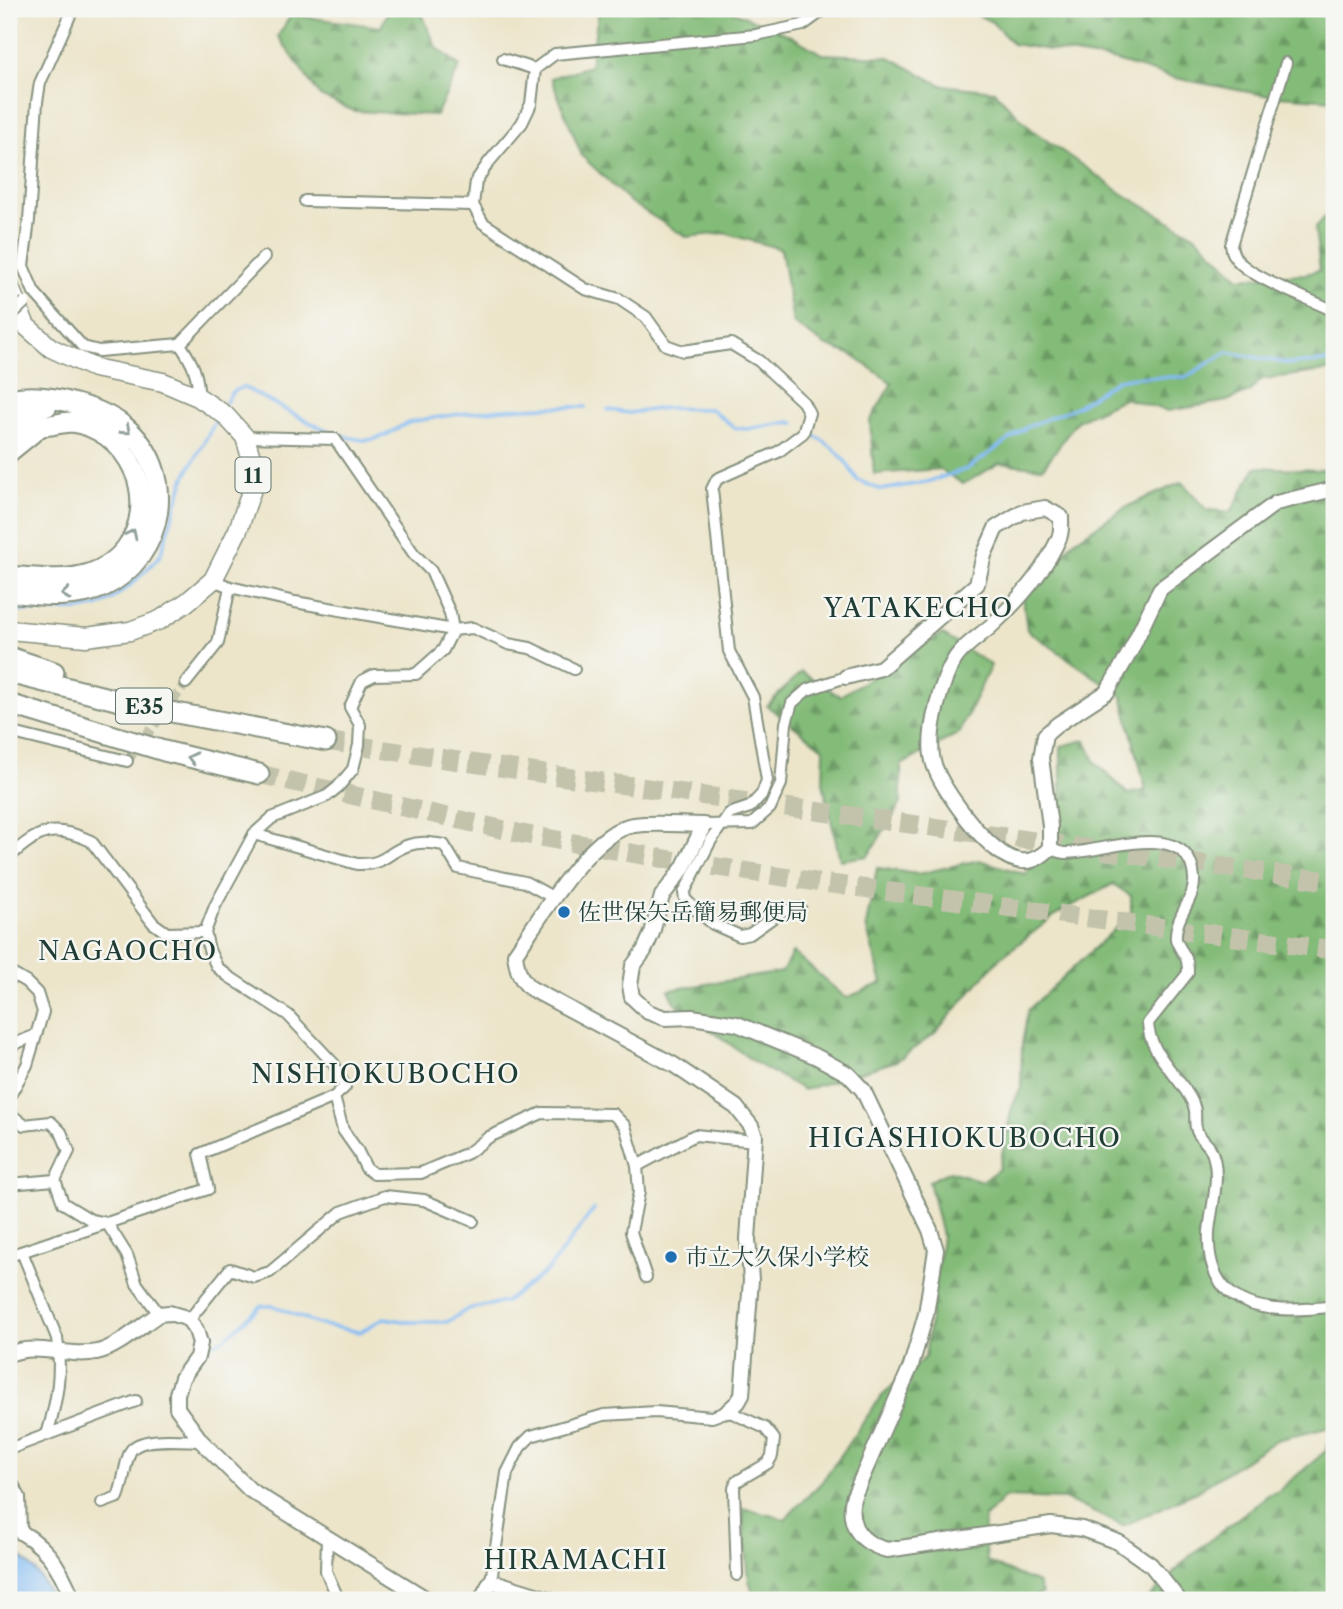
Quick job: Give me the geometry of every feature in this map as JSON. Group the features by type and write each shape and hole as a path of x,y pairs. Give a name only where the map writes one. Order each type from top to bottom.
{"highway":[{"path":"9,399 40,397 65,401 99,411 124,427 140,443 156,476 158,495 158,518 150,541 136,562 119,577 102,588 47,596 9,592"},
{"path":"9,415 65,401"},
{"path":"9,433 43,425 74,422 99,431 117,443 131,461 140,481 141,516 124,550 109,564 92,573 52,579 9,576"},
{"path":"9,452 43,425"},
{"path":"9,657 75,679 210,709 281,732"},
{"name":"E35","path":"9,673 144,706 326,741"},
{"name":"E35","path":"9,704 164,751 259,774"},
{"path":"9,715 164,751"}],"main road":[{"name":"11","path":"9,286 26,326 51,348 94,368 163,382 198,397 225,415 245,437 252,461 253,486 238,530 213,580 160,620 130,631 86,637 9,630"}],"street":[{"path":"73,9 40,83 37,102 23,266 34,292 83,347 99,351 180,344 264,257"},
{"path":"800,908 782,911 750,934 740,936 713,923 693,907 684,893 710,842 729,814 750,807 762,794 767,780 753,697 729,651 712,489 717,480 778,452 803,433 809,413 803,402 759,361 731,344 682,351 666,345 646,317 619,299 585,289 499,236 483,223 473,205 476,181 522,123 531,104 535,69 555,54 756,35 803,25 812,13 825,9"},
{"path":"503,59 535,69"},
{"path":"1286,63 1231,252 1240,264 1257,274 1334,311"},
{"path":"306,201 473,205"},
{"path":"9,317 34,292"},
{"path":"180,344 193,363 199,380 198,397"},
{"path":"9,1256 208,1189 200,1154 334,1097 345,1087 334,1064 288,1015 217,967 205,932 215,906 254,834 272,818 327,796 338,788 353,769 359,745 360,724 350,707 362,681 374,675 416,674 443,650 453,630 450,613 431,571 414,554 335,439 245,437"},
{"path":"481,1600 491,1581 507,1474 520,1447 531,1436 604,1415 656,1412 712,1417 728,1411 742,1395 751,1280 748,1239 755,1141 751,1126 736,1107 674,1065 530,988 521,979 515,954 588,853 614,833 632,825 752,824 770,808 782,784 786,723 792,703 807,690 881,668 977,584 984,555 996,528 1022,512 1045,508 1061,517 1060,535 1038,572 1002,615 956,657 938,706 931,738 932,759 952,799 987,842 1003,855 1022,862 1040,859 1050,848 1050,826 1041,758 1045,735 1107,692 1130,652 1160,589 1276,503 1334,489"},
{"path":"213,580 230,587 319,607 453,630 473,628 508,644 530,648 573,668"},
{"path":"186,683 218,643 230,587"},
{"path":"9,732 127,761"},
{"path":"704,825 684,868 662,896 652,933 633,966 630,985 632,997 648,1012 665,1018 692,1017 737,1024 817,1057 848,1074 863,1090 930,1230 936,1250 926,1314 911,1366 853,1498 850,1510 856,1530 862,1539 887,1550 1051,1525 1082,1529 1118,1542 1151,1565 1179,1600"},
{"path":"9,857 30,838 52,830 76,834 91,841 153,923 167,933 205,932"},
{"path":"254,834 357,864 373,865 407,845 424,842 444,845 458,868 525,882 554,898"},
{"path":"1050,848 1062,853 1153,842 1176,846 1188,858 1195,879 1179,919 1176,940 1187,960 1188,974 1148,1023 1149,1037 1189,1096 1197,1111 1196,1130 1210,1149 1215,1188 1209,1232 1210,1256 1215,1275 1227,1291 1244,1302 1274,1311 1334,1306"},
{"path":"9,972 26,982 37,993 43,1012 27,1065 9,1097"},
{"path":"9,1046 34,1036"},
{"path":"334,1097 343,1130 366,1168 374,1174 421,1173 468,1153 489,1137 542,1113 613,1114 625,1126 637,1166 639,1192 631,1232 646,1277"},
{"path":"9,1113 24,1125 51,1122 61,1132 69,1151 55,1180 62,1203 91,1220 107,1223 127,1255 137,1284 159,1314"},
{"path":"637,1166 695,1135 755,1141"},
{"path":"9,1184 55,1180"},
{"path":"189,1320 230,1269 254,1277 270,1272 341,1212 385,1196 424,1200 473,1221"},
{"path":"22,1252 57,1338 59,1351 58,1397 47,1435"},
{"path":"9,1354 29,1348 94,1353 107,1349 159,1314 169,1313 189,1320 197,1330 200,1343 197,1357 180,1383 177,1408 201,1441 250,1490 428,1600"},
{"path":"9,1450 136,1401"},
{"path":"728,1411 765,1428 774,1439 772,1456 768,1463 736,1482 734,1488 737,1575"},
{"path":"102,1503 118,1497 131,1451 137,1445 153,1440 201,1441"},
{"path":"9,1477 20,1497 15,1529 40,1543 55,1563 73,1600"},
{"path":"327,1538 326,1571 337,1596"},
{"path":"491,1581 552,1600"}],"green space":[{"path":"389,9 420,9 436,47 460,66 436,115 354,111 320,96 278,36 291,15 381,27"},
{"path":"599,9 727,9 789,35 822,54 889,57 941,85 994,91 1032,130 1123,194 1197,237 1239,278 1306,274 1320,270 1315,228 1334,207 1334,370 1262,379 1249,392 1227,401 1168,411 1124,398 1077,421 1043,468 1000,463 963,484 940,469 874,474 870,421 892,383 850,354 825,345 793,323 781,249 724,233 686,237 630,202 582,156 551,78 590,66"},
{"path":"966,9 1334,9 1334,100 1264,95 1175,78 1112,60 1013,44 992,22"},
{"path":"1256,467 1315,470 1334,468 1334,1600 1147,1600 1191,1555 1268,1495 1277,1492 1326,1451 1331,1427 1276,1440 1196,1492 1123,1526 1065,1499 1005,1497 984,1518 987,1562 1038,1583 1042,1594 1020,1600 755,1600 749,1580 742,1508 785,1519 821,1483 880,1398 925,1357 942,1236 929,1181 950,1171 982,1181 999,1169 1012,1107 1021,1087 1022,1044 1028,1010 1131,914 1131,896 1113,884 1058,913 999,959 934,1034 896,1061 804,1090 754,1062 676,1004 669,990 782,972 793,952 846,998 882,983 866,926 877,868 918,874 979,860 1025,874 1061,817 1061,746 1086,740 1095,762 1128,794 1146,790 1122,696 1027,630 1023,599 1073,542 1124,508 1182,482 1207,510 1231,512"},
{"path":"942,634 991,665 959,733 901,765 901,803 868,856 840,860 823,783 824,749 767,706 801,672 840,696"}],"water":[{"path":"9,1548 35,1571 52,1600 16,1600 9,1593"}],"waterway":[{"path":"814,435 839,454 857,480 881,490 927,482 967,469 1027,427 1076,407 1117,380 1136,377 1186,377 1227,352 1291,364 1334,361"},
{"path":"226,402 232,392 243,387 320,427 351,438 366,440 379,438 409,423 436,417 522,408 586,407"},
{"path":"608,410 629,413 665,408 711,409 735,428 747,429 791,422 795,424"},
{"path":"9,611 79,610 99,606 134,582 160,556 185,477 215,422"},
{"path":"212,1344 224,1339 261,1306 274,1306 317,1324 360,1332 384,1318 409,1322 447,1322 468,1309 505,1302 548,1270 594,1209"}],"tunnel":[{"path":"127,761 186,683"},
{"path":"326,741 552,775 1334,882"},
{"path":"259,774 522,834 672,860 823,883 1334,950"}],"place":[{"name":"佐世保矢岳簡易郵便局","path":"564,912"},
{"name":"市立大久保小学校","path":"671,1257"}],"district":[{"name":"YATAKECHO","path":"919,608"},
{"name":"NAGAOCHO","path":"128,951"},
{"name":"NISHIOKUBOCHO","path":"386,1074"},
{"name":"HIGASHIOKUBOCHO","path":"965,1138"},
{"name":"HIRAMACHI","path":"576,1560"}]}
